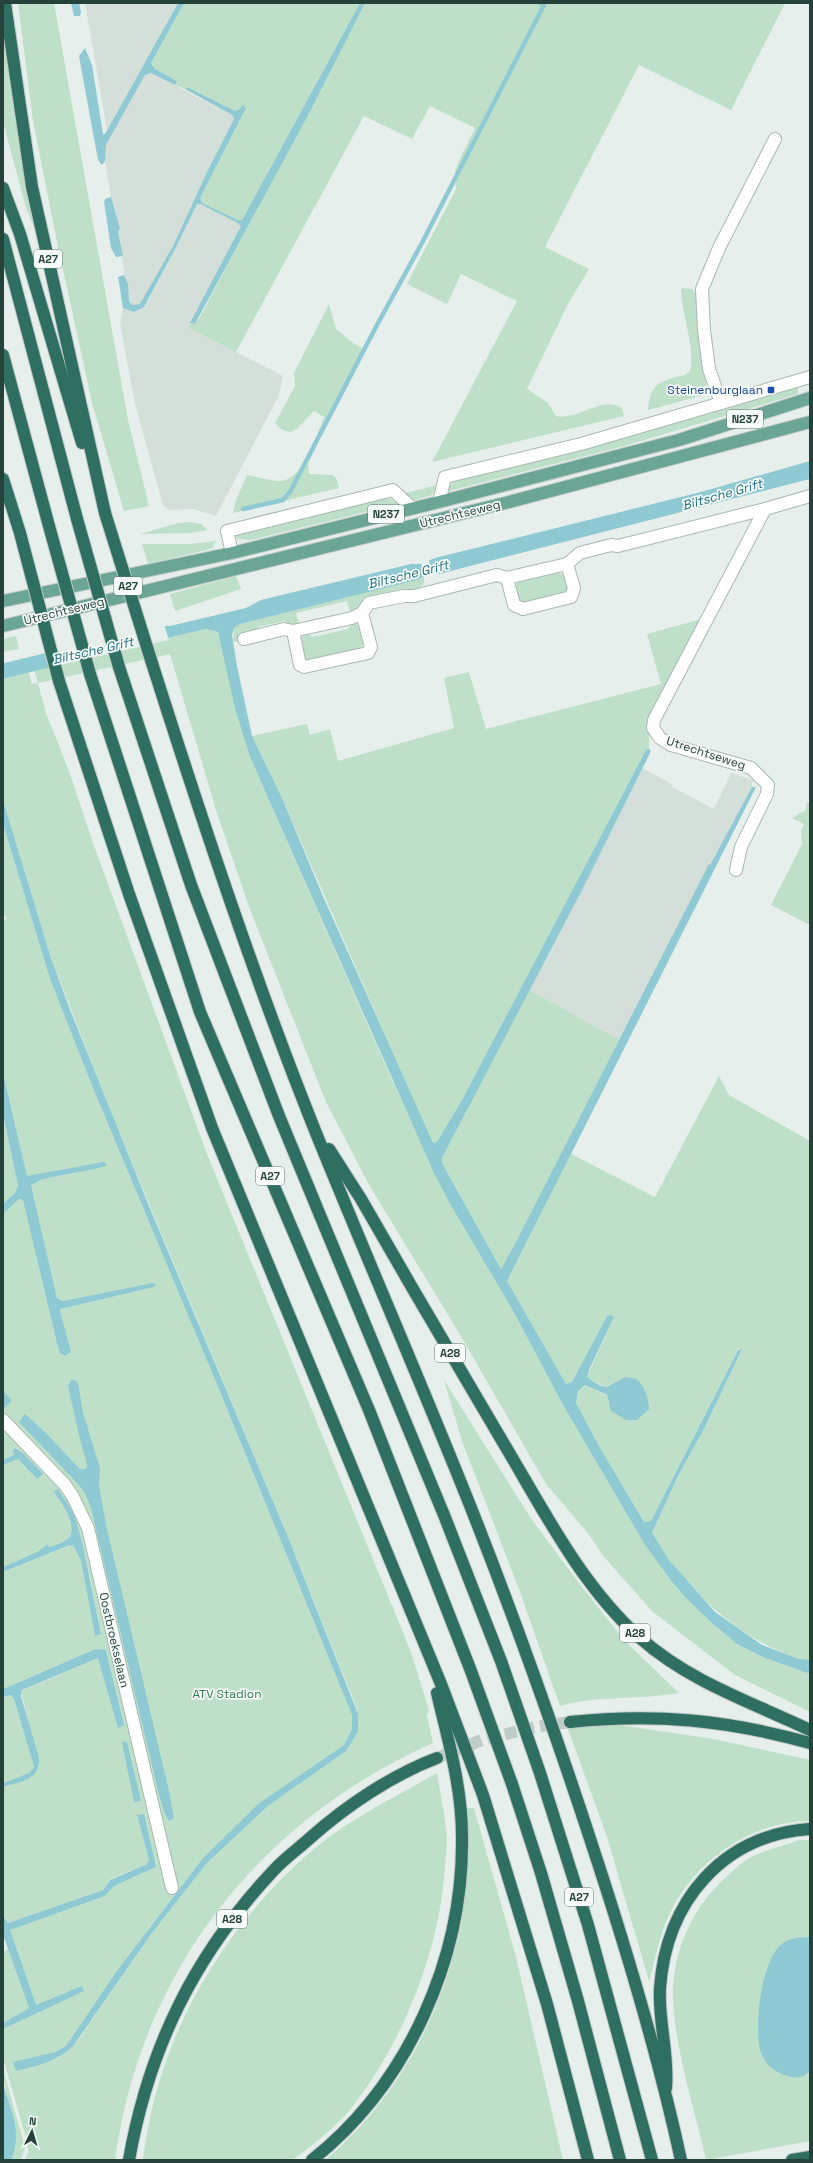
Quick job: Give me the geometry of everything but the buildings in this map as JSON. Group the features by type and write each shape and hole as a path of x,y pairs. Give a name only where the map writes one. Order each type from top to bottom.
{"highway":[{"name":"A27","path":"5,3 32,187 105,513"},
{"name":"A27","path":"3,188 20,234 71,409 197,805 313,1124 472,1509 527,1652 567,1766 616,1917 643,2011 681,2160"},
{"name":"A27","path":"3,239 77,520 119,667 191,885 276,1109 444,1515 501,1661 540,1773 588,1925 647,2136 652,2160"},
{"name":"A27","path":"3,355 90,674 200,1012 369,1410 471,1671 509,1777 543,1880 620,2160"},
{"path":"3,479 20,533 59,681 134,908 212,1128 430,1658 483,1795 547,2004 588,2160"},
{"name":"A28","path":"313,1124 361,1199 541,1506 591,1582 615,1614 641,1639 671,1661 704,1682 736,1698 772,1712 810,1730"},
{"path":"312,2160 354,2122 377,2095 397,2065 432,1996 446,1954 456,1911 462,1836 455,1770 430,1658"},
{"path":"570,1722 623,1717 683,1719 738,1726 810,1743"},
{"name":"A28","path":"129,2160 144,2092 161,2044 180,1999 218,1937 275,1869 330,1821 370,1793 438,1758"},
{"name":"A27","path":"666,2099 668,2070 660,2010 660,1988 664,1960 684,1905 694,1888 731,1854 778,1835 810,1829"},
{"path":"792,2160 810,2157"}],"main road":[{"name":"Utrechtseweg","path":"6,600 232,552 439,502 645,449 810,398"},
{"name":"Utrechtseweg","path":"3,626 512,502 810,422"}],"street":[{"path":"721,403 709,369 704,330 702,289 719,248 775,139"},
{"name":"Utrechtseweg","path":"439,502 445,477 580,444 810,377"},
{"name":"Utrechtseweg","path":"232,552 227,531 393,490 412,508"},
{"path":"244,639 284,630 293,631 352,618 362,613 369,603 404,596 414,596 497,576 507,578 567,564 580,553 611,545 618,546 765,510 810,496"},
{"name":"Utrechtseweg","path":"736,870 742,847 766,794 768,785 751,768 671,745 660,738 653,728 654,720 765,510"},
{"path":"507,578 514,605 523,609 571,596 574,588 567,564"},
{"path":"293,631 300,665 304,667 368,653 371,647 362,613"},
{"name":"Oostbroekselaan","path":"3,1420 65,1485 72,1495 88,1528 172,1888"}],"shaded area":[{"path":"85,3 178,3 107,130"},
{"path":"151,73 232,115 234,119 207,172 173,246 142,303 138,306 129,302 118,232 120,228 111,197 105,161 106,145 145,75"},
{"path":"197,204 200,204 236,222 241,226 189,328 283,376 279,395 216,516 193,509 169,510 163,505 135,404 120,323 123,308 134,312 147,303"},
{"path":"642,768 670,783 673,785 672,787 714,809 731,773 753,780 752,787 709,865 620,1040 529,990"}],"green space":[{"path":"18,3 54,3 128,420 149,506 124,511 92,403 56,237 33,121"},
{"path":"184,3 360,3 242,220 238,220 202,203 200,198 246,108 235,111 187,87 185,89 175,85 177,81 155,69 151,63"},
{"path":"365,3 785,3 731,110 639,65 545,247 589,269 568,304 527,389 548,403 556,416 564,417 573,415 606,404 622,408 624,416 432,462 517,301 461,274 447,304 407,284 456,189 455,172 475,128 430,106 412,139 364,116 236,352 189,328 191,324 195,324 200,317"},
{"path":"3,19 37,235 26,208 3,122"},
{"path":"681,288 692,289 696,294 702,363 708,394 648,410 650,397 654,388 669,379 684,375 690,371 690,341 683,309"},
{"path":"329,304 336,329 353,343 366,350 332,411 308,464 309,474 332,475 336,478 339,488 233,513 236,500 247,475 278,481 289,478 296,473 302,465 313,445 324,417 314,411 297,429 290,432 282,430 275,423 295,386 294,373"},
{"path":"798,386 798,394 624,446 445,492 453,482 459,480 629,436"},
{"path":"437,485 432,495 412,501 406,495 406,493"},
{"path":"383,498 391,499 398,504 251,540 238,539 235,535"},
{"path":"191,522 201,524 208,530 191,533 140,534 178,523"},
{"path":"216,541 212,548 148,564 142,544 190,544"},
{"path":"558,573 565,575 569,585 567,592 526,604 519,603 514,589 517,583"},
{"path":"236,576 241,589 175,611 170,594"},
{"path":"424,576 424,583 420,588 410,591 406,588 363,599 356,610 350,612 347,601 296,613 299,624 292,625 284,621 258,627 254,633 238,637 239,641 233,642 234,628 240,624 417,580"},
{"path":"705,618 649,731 649,749 646,750 463,1098 437,1142 432,1143 282,798 252,736 307,724 310,735 330,729 338,761 454,728 444,678 469,672 486,729 661,684 647,634"},
{"path":"354,623 361,627 364,643 360,649 307,660 304,658 300,640 304,635 308,634 313,637 348,629 351,624"},
{"path":"206,629 219,634 235,709 250,757 388,1071 450,1204 512,1309 563,1405 645,1545 672,1582 687,1599 737,1644 765,1658 810,1674 810,1712 735,1675 653,1612 604,1557 587,1532 546,1484 462,1338 368,1183 326,1102 249,907 216,810 170,654 38,683 34,669"},
{"path":"16,636 19,649 3,652 3,639"},
{"name":"ATV Stadion","path":"28,670 32,684 38,683 46,713 69,771 93,843 207,1154 411,1652 429,1710 427,1716 433,1743 371,1775 314,1814 263,1859 219,1909 181,1965 151,2026 129,2091 115,2160 25,2160 28,2153 28,2145 3,2058 3,2029 57,2002 36,2005 9,1932 11,1929 105,1896 114,1886 156,1867 137,1815 149,1860 147,1864 110,1879 103,1890 8,1923 3,1916 3,1787 32,1777 39,1766 21,1691 98,1658 104,1674 118,1700 106,1650 93,1650 3,1689 3,1572 71,1545 75,1546 81,1561 95,1635 101,1634 74,1514 54,1492 68,1516 71,1529 70,1535 62,1542 49,1547 48,1544 37,1552 3,1567 3,1465 18,1459 37,1479 15,1448 12,1451 15,1455 3,1460 3,1214 19,1199 23,1200 66,1356 70,1354 60,1311 62,1309 154,1287 152,1283 63,1301 57,1298 31,1185 43,1179 79,1172 106,1163 103,1162 27,1177 3,1073 3,921 7,918 3,914 3,824 50,979 93,1088 218,1387 352,1715 352,1729 344,1745 258,1804 203,1858 116,1972 66,2046 55,2052 14,2062 16,2071 42,2063 58,2056 79,2039 152,1933 207,1863 268,1806 346,1751 358,1732 358,1714 288,1537 112,1115 50,955 3,800 3,676"},
{"path":"807,802 810,803 810,925 771,905 802,844 801,831 804,824 792,818 806,810"},
{"path":"529,990 620,1040 501,1269 442,1163 442,1158"},
{"path":"719,1076 729,1095 810,1141 810,1660 803,1660 790,1656 768,1646 724,1618 687,1582 662,1551 652,1533 678,1476 704,1429 742,1349 738,1349 651,1521 644,1522 599,1446 576,1403 578,1391 585,1385 607,1396 608,1402 613,1411 626,1419 637,1420 649,1402 645,1391 637,1379 618,1380 613,1385 604,1387 587,1377 614,1317 607,1316 572,1382 566,1384 507,1281 571,1154 655,1197"},
{"path":"3,1114 18,1186 14,1194 3,1204"},
{"path":"444,1380 530,1517 575,1578 624,1640 679,1693 590,1700 560,1706 520,1592 462,1441"},
{"path":"9,1695 14,1699 34,1767 29,1773 3,1783 3,1697"},
{"path":"619,1725 714,1739 810,1760 810,1821 789,1823 768,1828 729,1846 712,1859 683,1891 672,1909 661,1935 649,1981 607,1837 568,1729 579,1726"},
{"path":"437,1773 447,1836 442,1898 435,1931 415,1996 401,2027 386,2057 349,2111 322,2137 292,2160 143,2160 149,2122 158,2085 171,2049 186,2014 224,1948 272,1889 309,1853 333,1834 358,1818"},
{"path":"467,1808 474,1808 516,1957 563,2160 325,2160 355,2132 381,2101 405,2068 424,2032 441,1994 454,1955 462,1915 467,1875"},
{"path":"800,1840 810,1840 810,1937 799,1938 767,1967 758,2027 806,2075 810,2072 810,2141 706,2160 685,2077 674,2013 674,1978 680,1948 692,1920 700,1907 709,1895 733,1870 755,1855"},
{"path":"8,1949 29,2008 3,2023 3,1952"},
{"path":"3,2069 25,2147 21,2160 11,2160 15,2148 16,2137 15,2126 6,2092"}],"water":[{"path":"71,3 79,3 81,12 80,16 74,16"},
{"path":"178,3 184,3 151,63 155,69 177,81 175,85 151,73 145,75 106,145 105,161 102,165 98,160 79,56 85,48 92,65 103,134 105,134"},
{"path":"360,3 365,3 306,119 195,324 190,323 241,226 200,204 197,204 144,307 134,312 123,308 118,277 124,275 128,284 129,302 133,305 140,304 173,246 207,172 234,119 232,115 185,89 187,87 235,111 240,109 242,105 246,108 200,198 202,203 238,220 242,220"},
{"path":"111,197 120,228 118,232 123,256 116,257 111,248 104,202 105,199"},
{"path":"810,461 810,479 439,574 431,572 417,580 240,624 234,628 232,635 252,736 282,798 322,894 433,1143 437,1142 463,1098 646,750 649,749 651,751 583,888 442,1158 442,1163 501,1269 709,864 710,865 752,787 756,787 507,1281 566,1384 572,1382 607,1316 611,1315 614,1317 587,1377 604,1387 610,1386 625,1377 637,1379 646,1393 649,1409 637,1420 626,1420 611,1411 607,1395 585,1385 578,1391 576,1403 599,1446 644,1522 651,1521 738,1350 742,1349 704,1429 678,1476 652,1533 669,1560 715,1612 762,1645 799,1659 810,1660 810,1674 765,1658 737,1644 687,1599 672,1582 645,1545 563,1405 512,1309 450,1204 434,1173 250,757 235,709 218,632 206,629 34,669 162,626 170,626 246,608 261,600 411,564 420,564 435,558 701,492"},
{"path":"18,661 21,672 3,676 3,665"},
{"path":"3,800 50,955 69,1007 149,1206 288,1537 358,1714 358,1732 346,1751 268,1806 207,1863 152,1933 74,2045 68,2051 54,2059 39,2065 16,2071 13,2062 55,2052 66,2046 116,1972 203,1858 258,1804 344,1745 352,1729 352,1715 218,1387 93,1088 50,979 3,824"},
{"path":"3,1073 27,1176 103,1162 106,1163 106,1166 43,1179 31,1185 57,1298 63,1301 152,1283 156,1285 154,1287 61,1309 60,1311 71,1352 66,1356 60,1353 58,1347 23,1200 19,1199 3,1214 3,1204 14,1194 18,1186 3,1114"},
{"path":"71,1380 75,1380 78,1383 83,1413 100,1468 99,1485 106,1525 169,1791 174,1818 169,1821 164,1812 159,1795 91,1508 85,1493 78,1484 19,1422 25,1414 47,1434 80,1469 86,1469 87,1465 68,1386"},
{"path":"3,1391 12,1401 3,1409"},
{"path":"15,1448 23,1453 43,1474 37,1479 18,1459 3,1465 3,1460 14,1455 12,1451"},
{"path":"58,1489 74,1514 82,1542 101,1634 95,1636 81,1561 74,1546 70,1545 3,1572 3,1567 37,1552 48,1544 49,1547 62,1542 70,1535 71,1523 65,1509 54,1492"},
{"path":"93,1650 106,1650 124,1725 118,1728 98,1658 22,1690 21,1696 39,1758 38,1766 33,1776 28,1779 3,1787 3,1783 29,1773 34,1767 14,1699 10,1695 3,1697 3,1689"},
{"path":"122,1742 127,1742 141,1801 134,1802"},
{"path":"144,1814 156,1867 114,1886 105,1896 10,1930 36,2005 82,1986 84,1991 3,2029 3,2023 29,2008 3,1935 3,1916 8,1923 103,1890 110,1880 147,1864 149,1860 137,1815"},
{"path":"810,1937 810,2072 801,2077 791,2077 773,2069 765,2061 761,2053 758,2028 761,1995 764,1978 775,1951 783,1943 789,1940"},
{"path":"3,2084 12,2112 16,2131 16,2141 11,2160 3,2160"}],"pier":[{"path":"429,560 432,575 424,578 421,562"},
{"path":"164,624 169,640 34,671 29,660 31,658"}],"waterway":[{"path":"243,509 283,500 290,492 377,325 423,241 544,5 540,3"},
{"name":"Biltsche Grift","path":"3,671 53,659"}],"tunnel":[{"path":"437,1758 482,1740 535,1727 570,1722"}],"place":[{"name":"Steinenburglaan","path":"771,390"}]}
